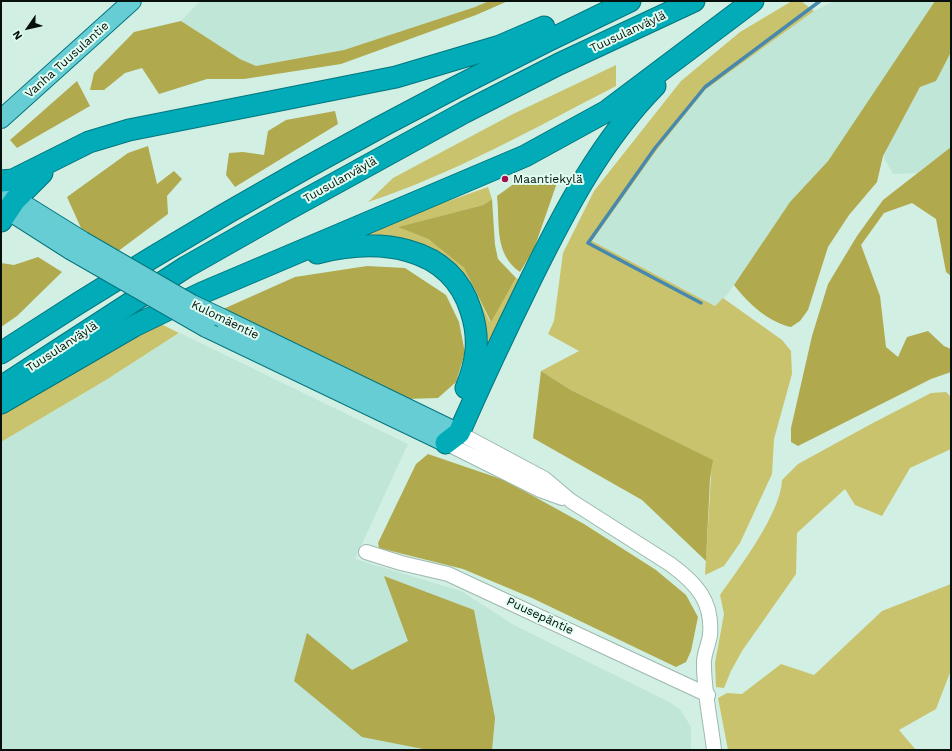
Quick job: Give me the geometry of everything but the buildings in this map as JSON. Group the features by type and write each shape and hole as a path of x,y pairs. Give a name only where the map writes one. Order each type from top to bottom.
{"highway":[{"path":"1,181 13,180 52,162 69,151 89,142 129,130 346,88 449,62 500,46 612,1"},
{"path":"1,353 170,245 280,182 452,88 630,1"},
{"name":"Tuusulanväylä","path":"1,387 186,267 290,208 465,112 559,64 694,1"},
{"path":"1,403 134,326 202,293 525,156 607,111 753,1"},
{"path":"450,434 571,200 619,128 651,89 688,51"},
{"path":"5,205 52,162"},
{"path":"265,267 320,252 362,246 381,246 411,251 426,257 451,275 469,303 475,322 477,348 474,369 461,400 450,434"}],"main road":[{"name":"Vanha Tuusulantie","path":"1,119 132,1"},
{"name":"Kulomäentie","path":"5,205 76,246 206,328 450,434"},
{"name":"Kulomäentie","path":"76,246 222,318 450,434"}],"street":[{"path":"450,434 540,490 571,501 670,564 683,573 704,596 710,624 704,664 714,750"},
{"name":"Puusepäntie","path":"366,552 401,563 448,574 708,695"}],"shaded area":[{"path":"200,1 489,1 475,7 344,50 256,66 240,59 181,21"},
{"path":"489,1 508,1 476,15 341,64 244,79 207,79 159,94 142,68 125,73 104,90 90,90 94,73 134,32 181,21 240,59 256,66 344,50 475,7"},
{"path":"792,1 801,1 814,11 705,90 656,151 592,241 715,306 723,298 782,340 791,351 792,374 774,439 772,474 740,543 724,566 705,575 712,460 571,390 541,371 579,351 548,334 554,321 563,253 594,191 681,81 740,32"},
{"path":"835,1 935,1 828,161 790,202 727,295 715,306 592,241 656,151 705,90 814,11"},
{"path":"935,1 951,1 951,52 936,81 920,87 883,156 877,182 849,215 828,247 808,310 800,321 791,327 774,321 752,305 734,285 790,202 828,161"},
{"path":"951,52 951,147 917,173 893,174 883,156 920,87 936,81"},
{"path":"616,65 616,86 525,134 463,164 432,178 368,202 393,178 513,114"},
{"path":"77,81 90,106 17,148 10,140"},
{"path":"335,111 338,124 235,187 226,175 229,153 243,152 264,155 268,131 286,120"},
{"path":"148,146 157,184 174,171 182,179 167,196 168,214 117,252 81,228 67,197 128,153"},
{"path":"951,147 951,276 946,272 936,219 912,203 884,213 861,245 880,296 886,347 898,357 907,337 928,331 944,346 951,349 951,372 931,379 798,446 791,442 791,428 812,336 828,284 857,236 883,200"},
{"path":"559,177 534,249 520,272 506,257 502,248 497,196 522,178"},
{"path":"488,187 492,199 483,205 399,227 428,239 464,268 490,322 516,278 523,281 486,363 452,271 338,244 403,217"},
{"path":"492,199 495,245 498,259 516,278 491,322 464,268 428,239 398,227 483,205"},
{"path":"38,257 62,272 17,316 1,327 1,263 14,265"},
{"path":"367,266 405,268 446,295 459,322 465,353 456,382 438,398 406,399 221,310 295,277"},
{"path":"159,323 179,333 106,380 1,442 1,411"},
{"path":"180,333 408,444 355,559 461,591 514,625 669,702 680,709 691,727 691,750 1,750 1,442 106,380"},
{"path":"541,371 571,390 713,460 710,479 706,561 642,500 533,438"},
{"path":"946,392 951,397 951,449 910,468 882,516 855,505 845,489 797,533 796,574 742,651 724,688 716,687 715,663 724,614 720,595 758,540 767,524 775,508 780,493 782,480 798,464 871,424 931,393"},
{"path":"428,454 504,480 584,524 656,570 686,595 698,617 691,651 686,662 676,667 532,598 463,569 379,548 378,543 416,464"},
{"path":"384,576 474,610 495,718 492,750 428,750 362,737 294,681 307,633 352,670 408,641"},
{"path":"951,584 951,670 936,709 899,730 916,750 728,750 718,698 727,693 742,694 781,664 814,675 882,611"}],"waterway":[{"path":"701,303 588,243 655,148 705,87 820,1"}],"place":[{"name":"Maantiekylä","path":"505,179"}]}
